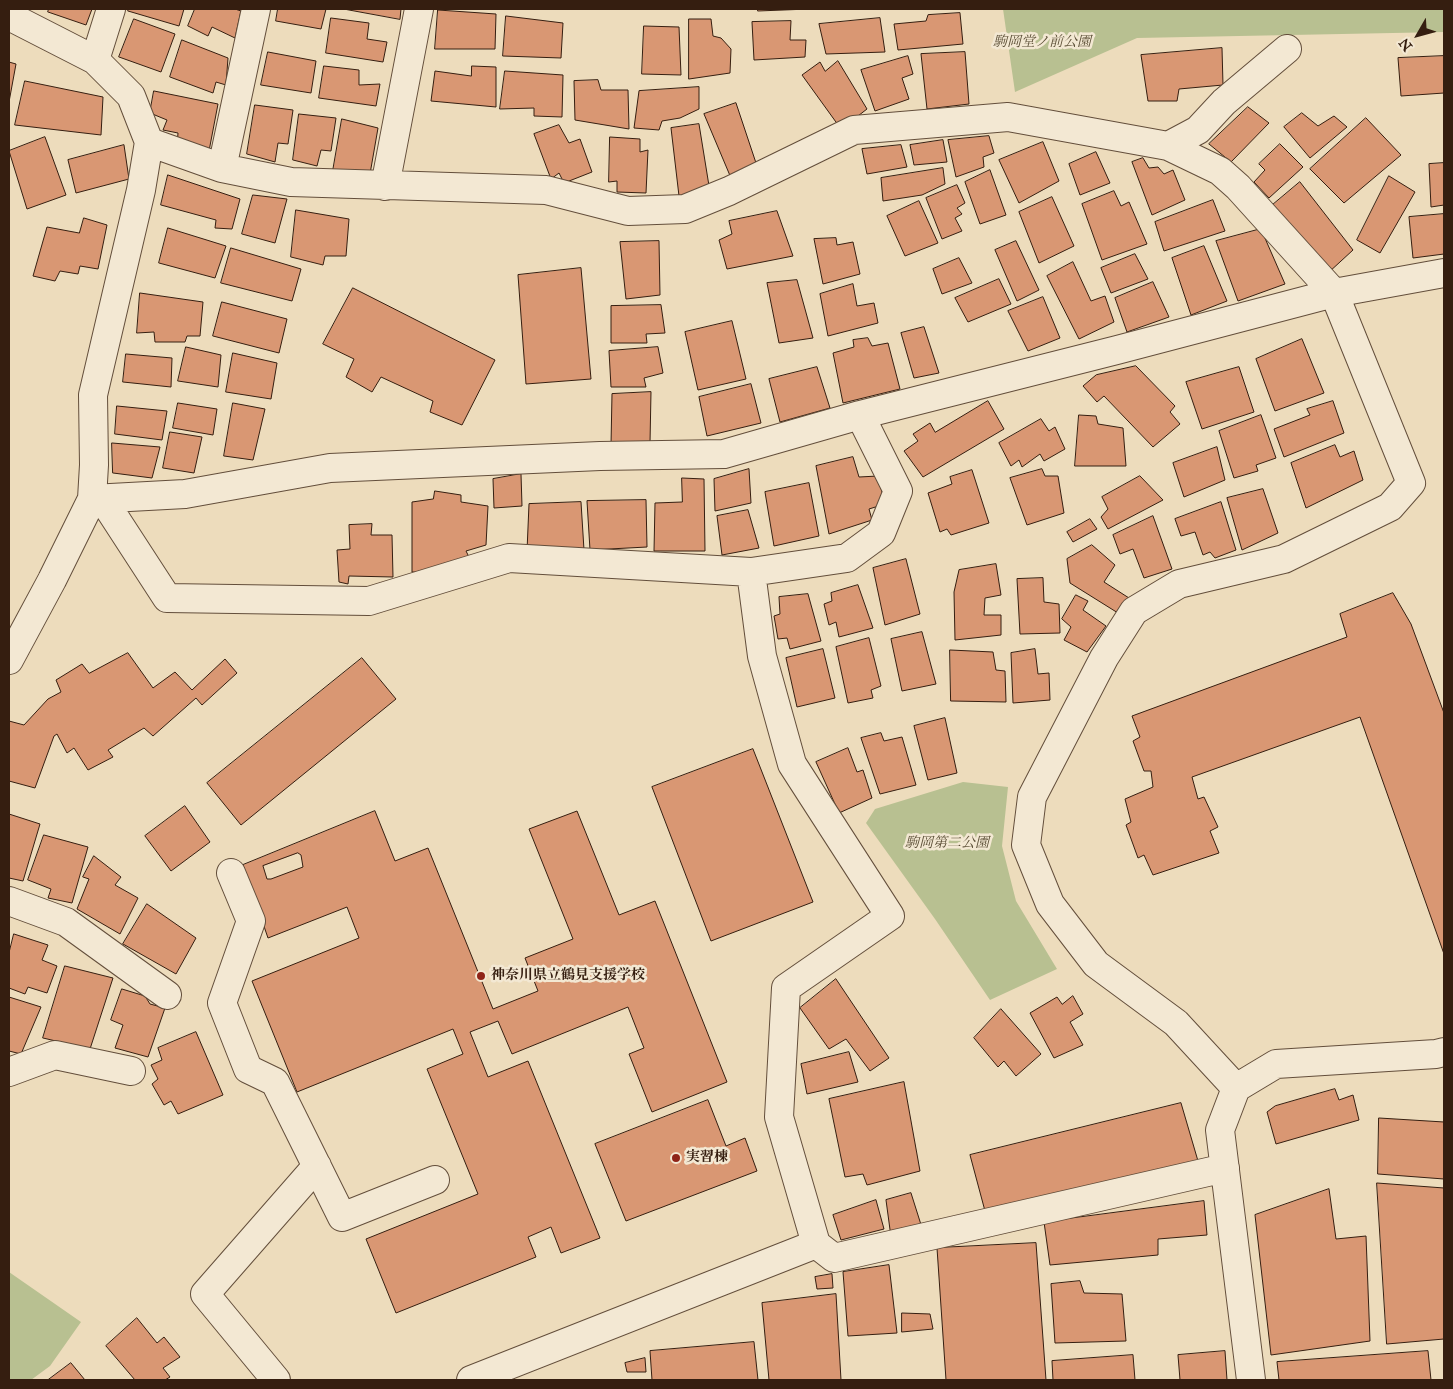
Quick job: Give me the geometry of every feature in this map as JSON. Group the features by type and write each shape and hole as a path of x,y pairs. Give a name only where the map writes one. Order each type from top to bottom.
{"street":[{"path":"95,60 111,9"},
{"path":"222,168 256,9"},
{"path":"385,186 419,9"},
{"path":"9,16 95,60 131,96 149,142 142,190 93,395 94,465 97,499 167,598 369,601 509,558 751,572 846,558 881,533 898,491 860,414"},
{"path":"1168,146 1198,130 1224,102 1287,49"},
{"path":"149,142 222,168 291,182 546,190 628,211 685,209 729,191 854,130 1008,117 1168,146 1220,171 1238,187 1334,293 1411,482 1390,507 1284,559 1179,584 1134,611 1104,658 1032,797 1026,845 1050,904 1096,964 1176,1023 1236,1088"},
{"path":"97,499 185,494 330,468 600,456 724,454 860,414 1117,350 1334,293 1444,273"},
{"path":"10,655 97,499"},
{"path":"751,572 762,656 792,764 890,916 786,988 779,1117 816,1244 834,1258 1225,1168"},
{"path":"231,873 250,921 222,1003 248,1069 275,1082 342,1217 435,1180"},
{"path":"9,901 66,922 168,995"},
{"path":"1251,1380 1220,1130 1236,1088 1276,1064 1444,1052"},
{"path":"9,1072 55,1055 132,1071"},
{"path":"276,1380 205,1294 317,1166"},
{"path":"471,1380 816,1244"}],"green space":[{"name":"駒岡堂ノ前公園","path":"1003,9 1444,9 1444,32 1137,38 1015,92"},
{"name":"駒岡第二公園","path":"963,782 1008,787 1002,846 1016,901 1057,969 990,1000 866,823 875,809"},
{"path":"9,1272 81,1322 50,1366 31,1380 9,1380"}],"building":[{"path":"49,9 92,9 86,25 48,12"},
{"path":"129,9 184,9 179,26 128,11"},
{"path":"195,9 235,9 241,11 235,38 212,27 208,36 188,26"},
{"path":"278,9 326,9 321,29 276,21"},
{"path":"344,9 401,9 400,19"},
{"path":"758,9 809,9 758,11"},
{"path":"438,10 496,14 495,49 435,49"},
{"path":"960,13 963,44 898,50 894,24 926,21 928,15"},
{"path":"506,16 563,23 561,58 503,56"},
{"path":"331,18 369,23 367,39 387,42 383,62 326,53"},
{"path":"880,18 885,52 826,54 819,24"},
{"path":"134,19 175,34 161,72 119,57"},
{"path":"689,19 711,19 713,36 721,38 731,49 730,73 689,79"},
{"path":"791,21 790,40 806,40 805,57 754,60 752,22"},
{"path":"644,26 679,27 681,75 642,74"},
{"path":"182,40 228,58 226,85 216,82 213,93 170,77"},
{"path":"1222,48 1223,85 1179,89 1177,101 1148,101 1141,55"},
{"path":"268,52 316,61 311,93 261,85"},
{"path":"965,52 969,104 927,109 921,54"},
{"path":"908,56 913,74 902,78 909,99 875,111 861,70"},
{"path":"1444,56 1444,93 1401,96 1398,58"},
{"path":"838,61 867,109 841,129 802,75 820,62 825,71"},
{"path":"9,62 16,64 9,102"},
{"path":"324,66 359,70 359,85 380,84 376,106 319,98"},
{"path":"472,66 496,67 496,107 431,101 435,71 471,76"},
{"path":"505,71 563,75 562,117 534,116 534,108 500,109"},
{"path":"598,80 601,90 628,90 629,129 575,120 574,81"},
{"path":"25,81 103,97 101,135 15,125"},
{"path":"699,87 699,109 680,118 662,121 659,130 634,128 639,91"},
{"path":"154,91 218,104 209,151 177,146 178,133 163,130 167,120 150,113"},
{"path":"736,103 757,166 731,178 704,114"},
{"path":"255,105 293,110 288,144 278,143 275,162 247,154"},
{"path":"1248,107 1269,123 1231,162 1209,144"},
{"path":"1302,113 1318,126 1334,116 1347,127 1310,158 1284,127"},
{"path":"299,114 336,118 331,151 321,150 317,166 293,160"},
{"path":"1366,118 1401,155 1344,203 1310,169"},
{"path":"342,119 378,128 370,174 333,171"},
{"path":"699,124 710,192 679,196 671,128"},
{"path":"559,125 569,143 580,139 592,172 564,183 559,173 551,179 534,134"},
{"path":"989,136 994,153 983,157 984,167 956,177 948,140"},
{"path":"45,137 66,195 27,209 9,151"},
{"path":"610,137 640,139 640,152 648,150 646,193 617,192 617,181 609,182"},
{"path":"943,140 947,162 914,165 910,145"},
{"path":"1043,142 1059,181 1019,203 999,160"},
{"path":"1280,144 1303,167 1269,198 1254,182 1265,170 1259,164"},
{"path":"124,145 129,179 76,193 68,160"},
{"path":"901,145 907,167 867,174 862,149"},
{"path":"1096,152 1110,183 1080,195 1069,164"},
{"path":"1143,158 1149,168 1158,167 1164,174 1173,170 1185,200 1152,215 1132,162"},
{"path":"1444,163 1444,205 1431,207 1429,164"},
{"path":"943,168 945,184 922,195 883,201 881,178"},
{"path":"990,170 1006,215 980,224 965,182"},
{"path":"168,175 240,199 232,229 215,228 216,220 161,205"},
{"path":"1389,176 1415,192 1380,253 1357,240"},
{"path":"1300,182 1353,250 1328,273 1269,208"},
{"path":"957,185 965,203 957,208 962,214 955,218 962,231 942,239 926,198"},
{"path":"1114,191 1121,206 1129,202 1147,244 1102,260 1082,204"},
{"path":"253,195 287,199 275,243 242,234"},
{"path":"1052,197 1074,246 1039,263 1019,212"},
{"path":"1213,200 1225,231 1164,251 1155,222"},
{"path":"919,201 938,243 905,256 887,216"},
{"path":"296,210 349,219 346,256 325,256 323,265 291,257"},
{"path":"777,211 793,256 727,269 719,240 732,234 729,221"},
{"path":"1444,214 1444,254 1413,258 1409,217"},
{"path":"84,218 107,225 98,269 80,266 78,274 60,271 55,281 33,276 47,227 79,233"},
{"path":"168,228 226,246 215,278 159,263"},
{"path":"1261,229 1285,284 1238,301 1216,241"},
{"path":"836,238 837,245 853,242 860,274 823,284 814,239"},
{"path":"659,241 660,295 626,299 620,242"},
{"path":"1016,241 1039,290 1017,301 995,250"},
{"path":"1204,246 1227,301 1191,315 1172,258"},
{"path":"231,248 301,269 292,301 221,283"},
{"path":"1135,254 1148,279 1111,293 1101,268"},
{"path":"959,258 972,283 942,294 933,269"},
{"path":"1073,262 1091,301 1105,296 1114,322 1079,339 1047,276"},
{"path":"581,268 591,379 526,384 518,275"},
{"path":"999,279 1011,304 968,322 955,298"},
{"path":"797,280 813,338 779,343 767,283"},
{"path":"1153,282 1169,317 1127,332 1115,298"},
{"path":"853,284 857,306 874,303 878,323 828,336 820,294"},
{"path":"353,288 495,360 462,425 430,412 433,401 381,377 372,392 346,377 354,359 323,344"},
{"path":"140,293 203,302 200,336 187,336 185,342 155,342 154,332 137,333"},
{"path":"1043,297 1060,338 1028,351 1008,311"},
{"path":"222,302 287,319 279,353 213,336"},
{"path":"661,305 665,333 646,334 647,343 611,343 611,306"},
{"path":"732,321 746,379 698,390 685,332"},
{"path":"924,327 939,373 914,378 901,333"},
{"path":"868,338 872,346 888,343 900,389 843,403 833,353 854,347 853,340"},
{"path":"1302,339 1324,393 1275,411 1256,359"},
{"path":"186,347 221,355 218,387 178,381"},
{"path":"658,347 663,373 644,378 646,387 611,387 609,351"},
{"path":"233,353 277,363 271,399 226,392"},
{"path":"126,354 172,358 171,387 123,382"},
{"path":"1136,366 1175,406 1170,412 1180,424 1153,447 1104,396 1097,402 1083,386 1096,375"},
{"path":"817,367 830,408 780,422 769,379"},
{"path":"1239,367 1254,412 1202,429 1186,382"},
{"path":"751,384 761,423 707,436 699,397"},
{"path":"651,392 650,443 611,445 612,394"},
{"path":"988,401 1004,429 923,477 904,451 918,441 913,434 930,423 935,432"},
{"path":"1333,401 1344,433 1284,457 1274,429 1310,415 1307,409"},
{"path":"178,403 217,409 213,435 173,428"},
{"path":"233,403 265,409 253,460 224,456"},
{"path":"117,406 167,411 162,440 115,434"},
{"path":"1079,415 1096,416 1098,424 1123,428 1126,466 1075,466"},
{"path":"1261,415 1276,458 1256,465 1258,471 1234,478 1219,431"},
{"path":"1041,419 1049,431 1055,427 1065,449 1044,461 1040,454 1022,467 1019,460 1011,466 999,443"},
{"path":"170,432 202,437 194,473 163,468"},
{"path":"112,443 160,447 152,478 113,473"},
{"path":"1335,445 1340,457 1354,451 1363,480 1306,508 1291,463"},
{"path":"1217,447 1225,480 1184,497 1173,463"},
{"path":"853,457 859,477 878,476 885,504 869,509 872,520 829,534 816,466"},
{"path":"749,469 751,503 715,511 714,479"},
{"path":"1042,469 1045,476 1058,476 1064,513 1027,525 1010,478"},
{"path":"972,470 989,523 951,535 947,529 940,532 928,493 952,484 950,477"},
{"path":"521,474 522,506 494,508 493,479"},
{"path":"1140,476 1163,500 1108,529 1101,517 1108,509 1102,497"},
{"path":"682,478 704,479 705,551 654,551 655,503 682,502"},
{"path":"809,483 819,536 774,546 765,492"},
{"path":"1263,489 1278,533 1242,550 1227,498"},
{"path":"435,491 461,495 461,502 488,506 486,545 466,551 469,557 443,574 412,572 412,502 433,499"},
{"path":"646,500 647,547 590,550 587,501"},
{"path":"581,502 584,550 527,551 529,504"},
{"path":"1221,502 1236,550 1215,558 1210,552 1203,555 1195,532 1181,536 1175,519"},
{"path":"748,510 759,548 722,555 717,516"},
{"path":"1153,516 1172,569 1144,578 1133,549 1120,554 1113,535"},
{"path":"1090,519 1097,529 1073,542 1067,532"},
{"path":"372,524 371,535 392,535 393,577 349,576 348,584 339,582 337,550 350,549 349,525"},
{"path":"1092,545 1115,565 1104,582 1129,598 1118,613 1070,583 1067,559"},
{"path":"906,559 920,614 885,625 873,568"},
{"path":"996,564 1001,595 985,598 984,615 1001,615 1001,635 955,640 954,592 959,570"},
{"path":"1043,578 1044,602 1059,604 1060,633 1020,634 1017,579"},
{"path":"858,585 873,628 839,637 836,622 829,625 824,604 832,601 831,593"},
{"path":"1393,593 1411,624 1444,713 1444,954 1360,717 1192,777 1198,799 1204,797 1218,827 1210,831 1219,853 1153,875 1144,855 1138,858 1126,825 1131,822 1125,799 1153,787 1151,771 1144,771 1133,741 1140,737 1132,716 1347,637 1340,614"},
{"path":"808,594 821,641 790,649 787,638 778,639 774,616 780,614 779,597"},
{"path":"1076,595 1088,601 1083,610 1106,626 1087,652 1064,640 1071,627 1062,619"},
{"path":"922,632 936,684 902,691 891,639"},
{"path":"869,638 881,686 871,690 873,698 848,703 836,647"},
{"path":"823,649 835,698 797,707 786,658"},
{"path":"1035,649 1038,674 1049,673 1050,700 1013,703 1011,653"},
{"path":"950,650 993,652 996,670 1005,671 1006,702 951,701"},
{"path":"128,653 153,688 175,672 192,690 225,659 237,673 202,705 196,698 153,736 144,728 108,750 113,757 88,770 74,748 67,753 57,734 54,736 35,788 9,781 9,721 24,725 48,699 61,692 56,680 82,664 89,673"},
{"path":"362,658 396,699 241,825 207,783"},
{"path":"945,718 957,773 928,780 914,726"},
{"path":"881,733 884,741 902,737 916,785 880,794 861,738"},
{"path":"848,748 857,772 863,770 872,798 839,813 816,762"},
{"path":"753,749 813,902 711,941 652,787"},
{"path":"185,806 210,842 171,871 145,836"},
{"path":"375,811 395,861 428,848 493,1009 538,991 525,958 573,939 529,829 577,811 619,915 655,901 727,1082 652,1112 629,1054 644,1048 628,1007 512,1054 498,1021 470,1032 488,1077 528,1061 600,1238 561,1253 551,1227 528,1237 536,1257 396,1313 366,1239 478,1194 427,1069 463,1054 453,1029 297,1092 252,981 359,938 347,907 268,938 243,865","holes":["298,853 301,855 303,867 267,879 263,866"]},
{"path":"9,814 40,824 23,881 9,878"},
{"path":"44,835 88,847 72,903 48,898 51,889 28,880"},
{"path":"94,856 121,877 115,885 138,898 120,934 77,909 89,879 83,877"},
{"path":"147,904 196,938 176,974 123,944"},
{"path":"14,934 48,945 42,960 57,966 47,993 28,987 25,994 9,988 9,953"},
{"path":"65,966 113,978 90,1049 43,1038"},
{"path":"836,979 889,1058 870,1071 846,1039 829,1049 800,1008"},
{"path":"122,989 145,996 150,1004 165,1008 148,1057 115,1048 123,1025 111,1020"},
{"path":"1073,996 1083,1014 1070,1022 1083,1045 1054,1058 1030,1013 1057,997 1062,1004"},
{"path":"9,997 41,1007 21,1054 9,1051"},
{"path":"1001,1009 1041,1054 1016,1076 1004,1061 998,1067 974,1038"},
{"path":"196,1032 223,1095 178,1114 171,1101 164,1105 152,1084 158,1079 151,1065 162,1060 158,1048"},
{"path":"849,1052 858,1082 807,1094 801,1064"},
{"path":"904,1082 920,1171 867,1185 863,1174 845,1177 829,1099"},
{"path":"1335,1089 1339,1100 1353,1095 1359,1120 1276,1144 1267,1112 1275,1106"},
{"name":"実習棟","path":"708,1100 726,1146 745,1138 757,1171 626,1221 595,1144"},
{"path":"1181,1103 1198,1161 985,1211 970,1155"},
{"path":"1379,1118 1444,1122 1444,1179 1378,1174"},
{"path":"1377,1183 1444,1188 1444,1339 1387,1344"},
{"path":"1329,1189 1336,1239 1366,1236 1370,1341 1271,1355 1255,1215"},
{"path":"911,1193 923,1231 891,1237 886,1200"},
{"path":"876,1200 884,1229 841,1240 833,1215"},
{"path":"1204,1201 1207,1235 1158,1239 1158,1255 1050,1265 1044,1222"},
{"path":"1036,1243 1046,1380 946,1380 937,1248"},
{"path":"889,1265 897,1333 848,1336 843,1272"},
{"path":"832,1274 833,1288 817,1289 815,1277"},
{"path":"1080,1281 1084,1293 1122,1294 1126,1341 1055,1343 1051,1284"},
{"path":"836,1294 841,1380 769,1380 762,1303"},
{"path":"902,1313 930,1314 933,1329 902,1332"},
{"path":"137,1318 157,1343 164,1337 180,1357 163,1368 170,1377 165,1380 135,1380 106,1346"},
{"path":"754,1342 758,1380 652,1380 650,1351"},
{"path":"1225,1351 1227,1380 1180,1380 1178,1355"},
{"path":"1428,1351 1431,1380 1279,1380 1277,1362"},
{"path":"1133,1355 1135,1380 1053,1380 1052,1361"},
{"path":"645,1358 646,1372 627,1372 625,1363"},
{"path":"71,1363 85,1380 48,1380"}],"place":[{"name":"神奈川県立鶴見支援学校","path":"481,976"},
{"name":"実習棟","path":"676,1158"}]}
